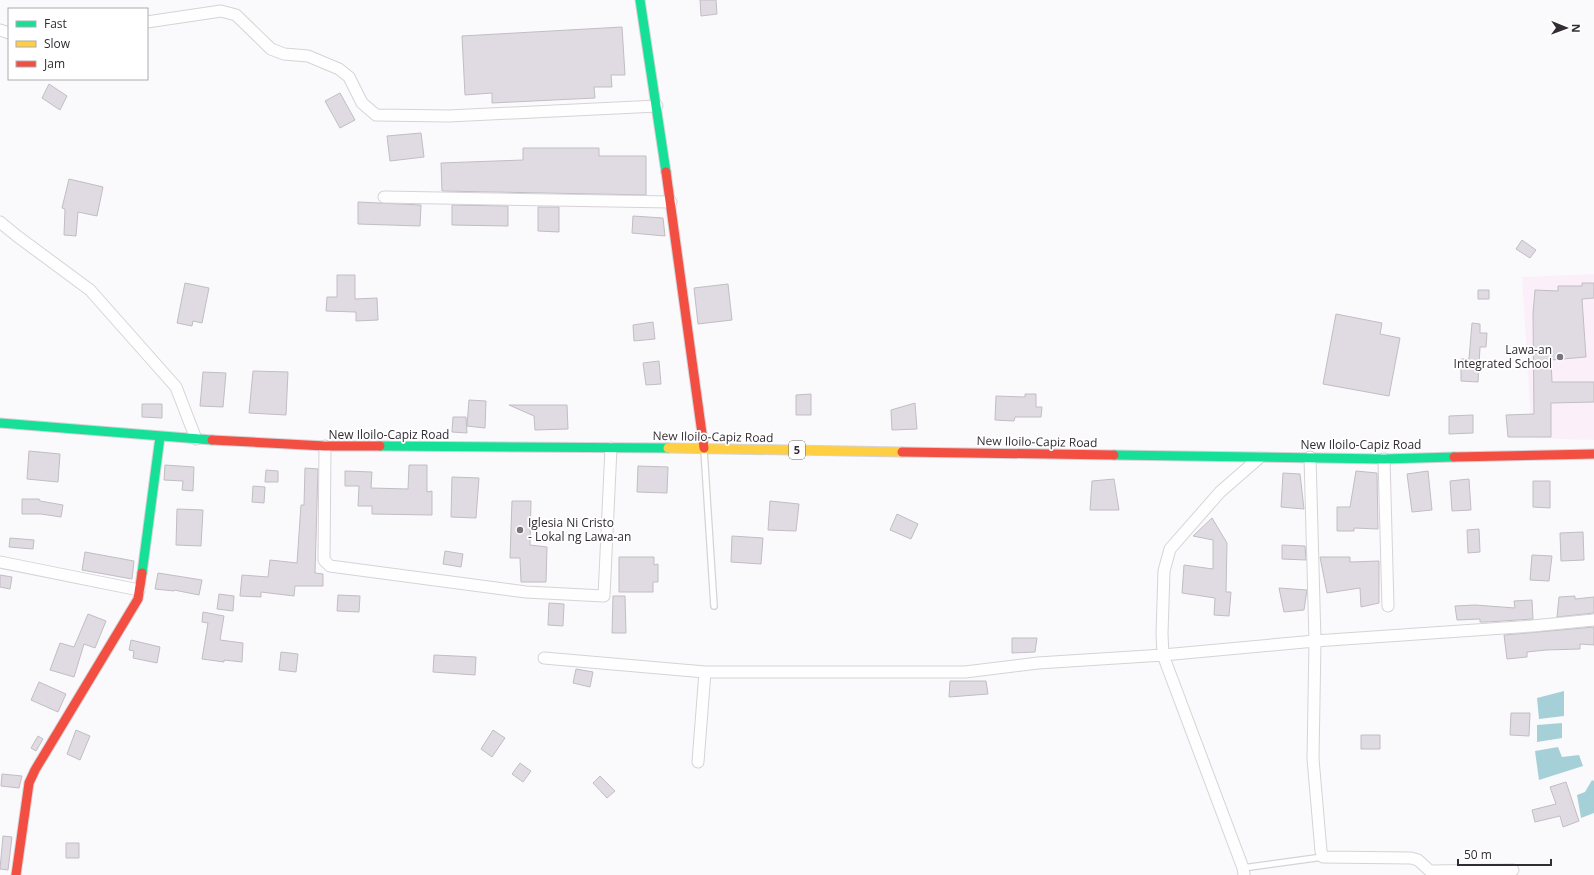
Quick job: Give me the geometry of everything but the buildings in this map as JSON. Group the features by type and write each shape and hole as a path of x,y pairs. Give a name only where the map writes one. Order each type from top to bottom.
{"main road":[{"path":"640,0 657,106 704,448"},
{"name":"New Iloilo-Capiz Road","path":"0,423 160,437 325,446 704,448 1260,458 1384,458 1594,454"},
{"path":"16,875 29,783 35,770 138,599 160,437"}],"street":[{"path":"148,22 221,11 236,15 271,49 284,54 308,56 339,69 349,78 362,103 376,115 449,116 657,106"},
{"path":"384,197 670,202"},
{"path":"0,222 90,290 176,387 196,439"},
{"path":"325,446 324,560 330,566 526,592 604,596 611,448"},
{"path":"1310,457 1315,640 1313,759 1321,851 1323,857 1411,858 1418,860 1430,871 1513,870"},
{"path":"1243,871 1164,655 1162,634 1164,571 1170,549 1220,492 1260,458"},
{"path":"1384,458 1388,606"},
{"path":"0,562 139,590"},
{"path":"544,658 705,672 965,672 1038,663 1164,655 1315,640 1532,626 1594,620"},
{"path":"698,762 705,672"}],"lane":[{"path":"704,448 714,606"},
{"path":"1243,871 1323,857"}],"shaded area":[{"name":"Lawa-an Integrated School","path":"1594,274 1594,440 1532,438 1522,277"}],"water":[{"path":"1564,691 1564,716 1539,719 1537,698"},
{"path":"1562,723 1562,738 1537,742 1537,725"},
{"path":"1558,747 1562,757 1579,755 1583,766 1539,780 1535,751"},
{"path":"1592,780 1594,781 1594,813 1581,818 1577,795 1585,792"}],"traffic: fast":[{"path":"640,0 666,172"},
{"path":"0,423 212,440"},
{"path":"142,573 160,437"},
{"path":"380,446 668,448"},
{"path":"1114,455 1384,459 1454,457"}],"traffic: slow":[{"path":"668,448 902,452"}],"traffic: jam":[{"path":"666,172 704,448"},
{"path":"212,440 325,446 380,446"},
{"path":"902,452 1114,455"},
{"path":"1454,457 1594,454"},
{"path":"16,875 29,783 35,770 138,599 142,573"}],"place":[{"name":"Lawa-an Integrated School","path":"1560,357"},
{"name":"Iglesia Ni Cristo - Lokal ng Lawa-an","path":"520,530"}]}
